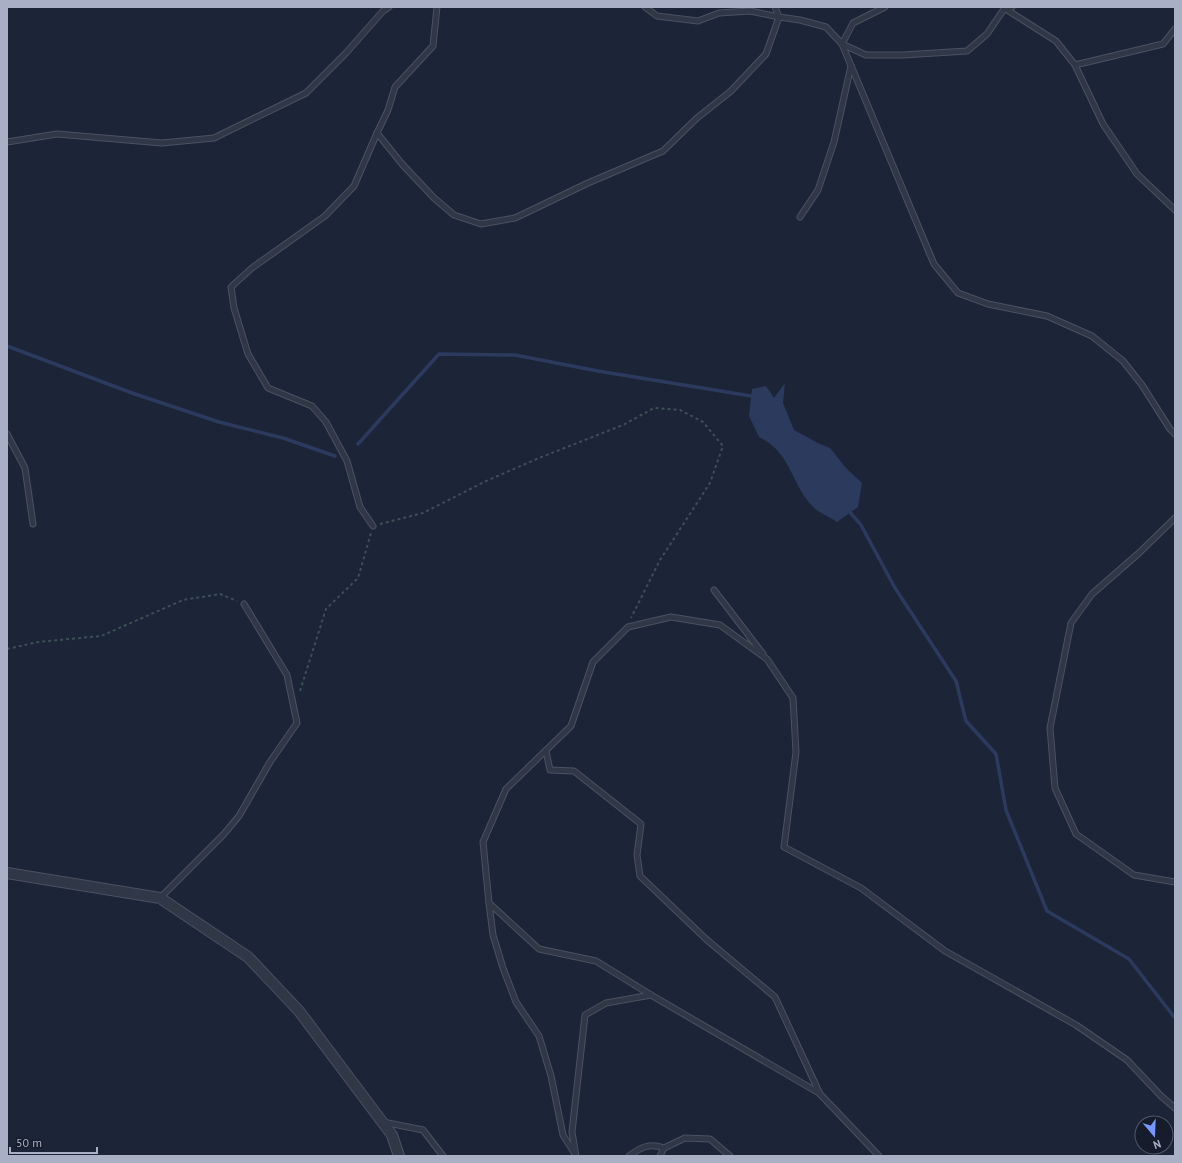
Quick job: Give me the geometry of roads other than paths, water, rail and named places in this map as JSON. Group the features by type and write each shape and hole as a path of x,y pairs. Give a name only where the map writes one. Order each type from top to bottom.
{"street":[{"path":"7,873 160,898 248,957 299,1011 392,1135 399,1156"}],"lane":[{"path":"7,142 57,134 162,143 214,138 306,93 346,53 383,11 389,7"},
{"path":"373,526 360,507 347,461 326,422 312,406 268,388 248,354 234,308 232,287 252,268 325,216 354,186 388,110 395,87 433,46 437,7"},
{"path":"645,7 658,16 698,21 719,13 750,11 800,20 826,27 842,44 934,264 958,293 988,304 1047,316 1092,336 1123,361 1142,385 1170,429 1175,434"},
{"path":"377,133 402,164 434,198 454,215 481,224 515,218 588,183 663,151 697,118 730,91 766,54 778,17 775,7"},
{"path":"842,44 853,23 885,7"},
{"path":"842,44 866,55 967,51 987,34 1004,8 1012,7"},
{"path":"1004,8 1056,41 1074,65 1103,124 1137,174 1175,210"},
{"path":"1074,65 1163,44 1175,29"},
{"path":"800,218 818,190 834,142 851,65"},
{"path":"7,434 25,468 32,524"},
{"path":"1175,518 1139,553 1092,594 1071,623 1050,728 1055,788 1076,834 1134,876 1175,882"},
{"path":"714,590 767,659 792,698 796,752 784,847 861,888 945,951 1076,1025 1127,1060 1161,1096 1175,1108"},
{"path":"160,898 224,834 239,816 270,762 297,723 287,675 244,604"},
{"path":"577,1156 563,1135 551,1076 540,1036 516,1002 503,968 493,935 482,842 506,789 571,726 593,662 628,627 671,617 720,625 767,659"},
{"path":"546,751 550,770 574,771 641,824 637,855 640,876 707,940 775,997 820,1094"},
{"path":"489,903 539,949 596,961 820,1094 879,1156"},
{"path":"577,1156 572,1132 585,1016 606,1003 651,995"},
{"path":"380,1121 423,1130 443,1156"},
{"path":"660,1156 664,1148 685,1138 710,1139 730,1156"},
{"path":"629,1156 638,1150 654,1144 664,1148"}],"water":[{"path":"785,383 783,403 794,430 830,448 846,468 862,483 858,507 837,522 813,507 800,489 785,460 770,444 759,437 749,416 752,389 766,386 774,398"}],"waterway":[{"path":"7,346 132,393 219,422 283,438 335,456"},
{"path":"358,444 439,354 515,355 598,371 751,396 754,399"},
{"path":"848,510 861,525 895,588 956,681 966,721 996,754 1006,810 1047,911 1129,959 1175,1018"}]}
